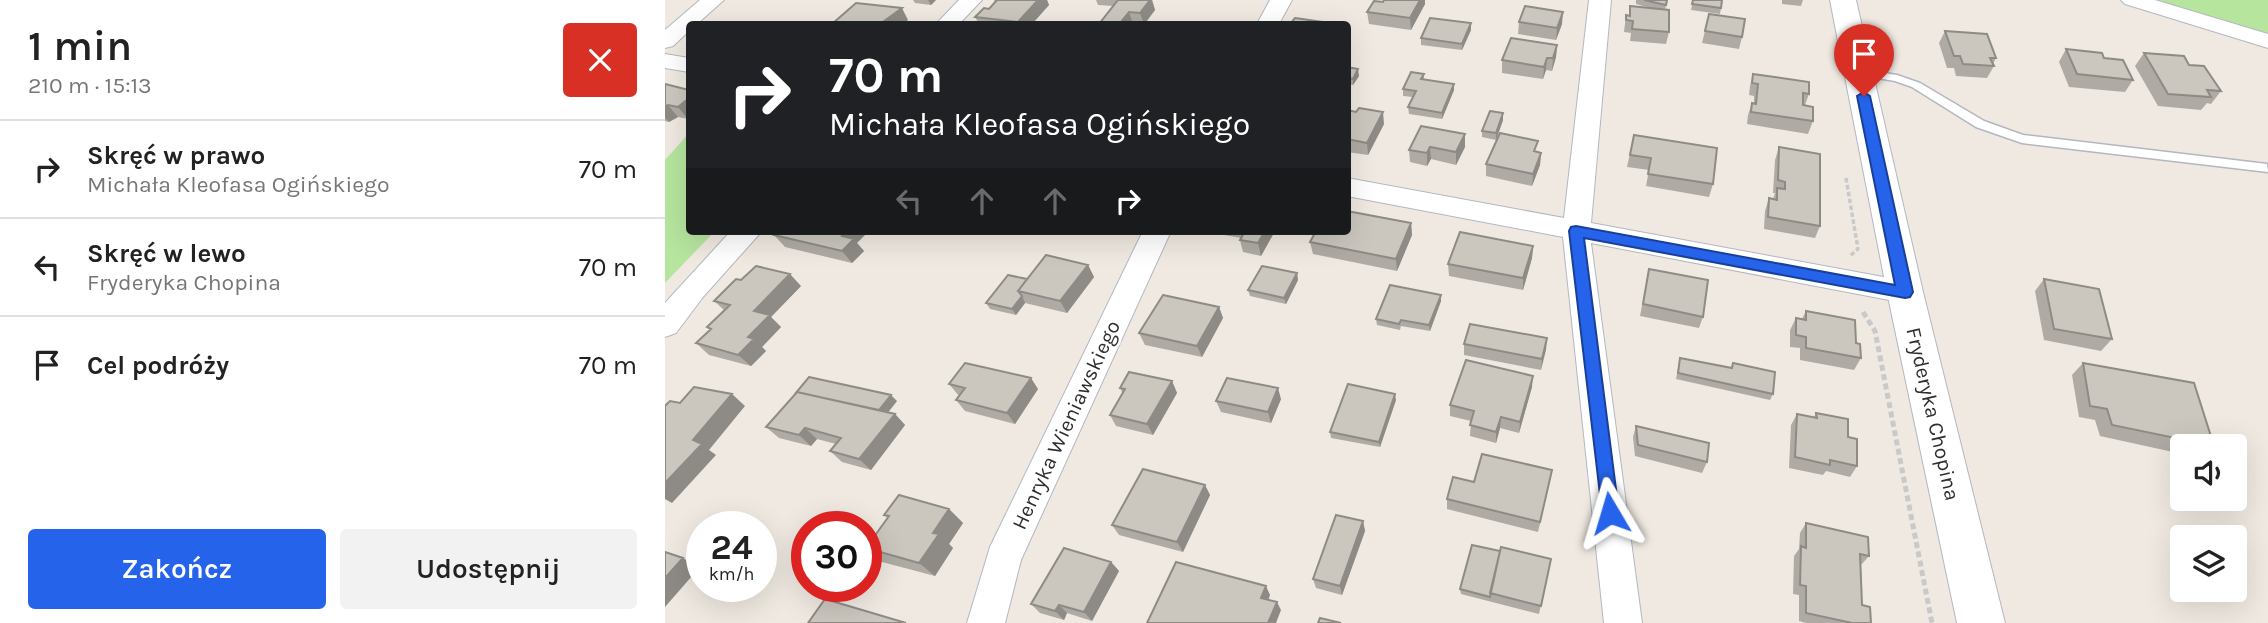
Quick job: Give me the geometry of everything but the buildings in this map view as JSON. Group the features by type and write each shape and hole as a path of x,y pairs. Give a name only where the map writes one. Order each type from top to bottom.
{"street":[{"path":"688,21 713,0"},
{"path":"950,21 971,0"},
{"path":"1270,21 1281,0"},
{"path":"1600,0 1576,231 1623,623"},
{"name":"Fryderyka Chopina","path":"1843,0 1905,292 1981,623"},
{"path":"2132,0 2268,41"},
{"path":"665,41 686,23"},
{"path":"665,61 686,64"},
{"path":"1351,188 1905,292"},
{"path":"665,325 693,289 744,235"},
{"name":"Henryka Wieniawskiego","path":"986,623 1003,559 1155,235"}],"lane":[{"path":"1858,72 1897,78 1916,85 1980,124 2022,139 2267,168"}],"green space":[{"path":"2152,0 2268,0 2268,34"},
{"path":"686,136 686,235 711,235 665,283 665,160"}],"route":[{"path":"1610,513 1576,231 1905,292 1864,96"}]}
